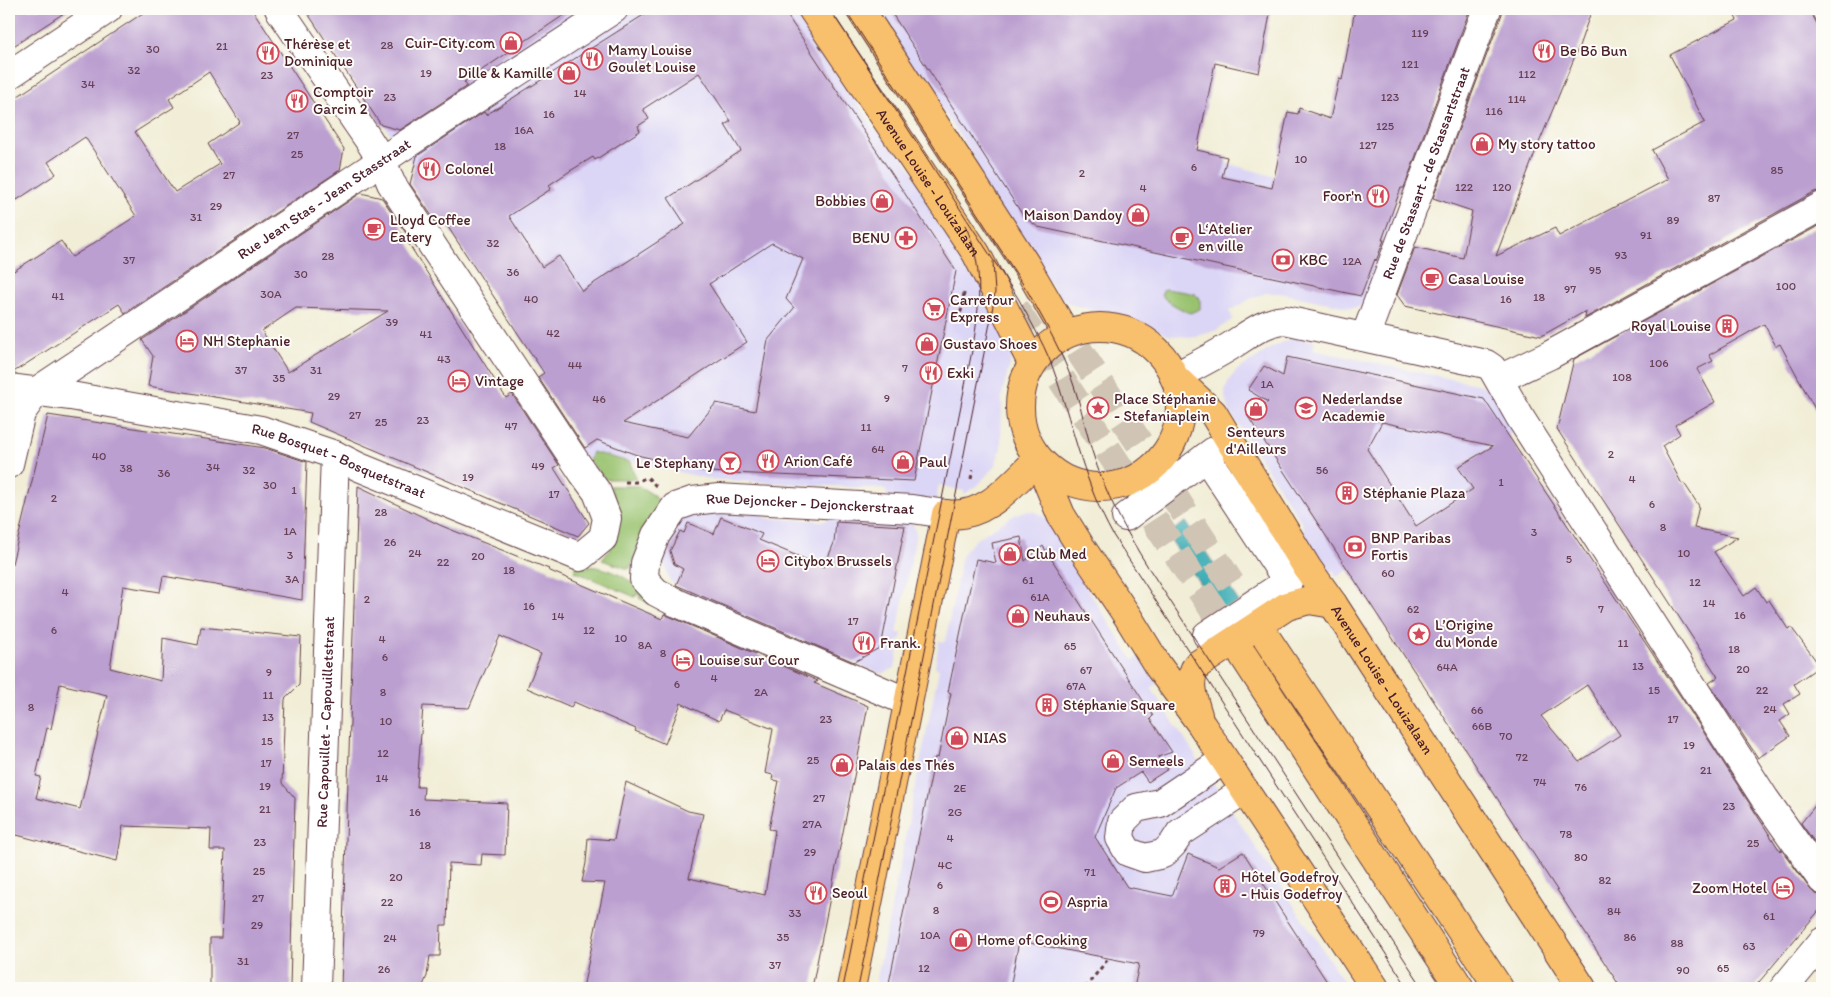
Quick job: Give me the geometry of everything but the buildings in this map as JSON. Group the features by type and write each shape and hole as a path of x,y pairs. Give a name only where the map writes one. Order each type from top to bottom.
{"main road":[{"name":"Avenue Louise - Louizalaan","path":"812,9 976,253 1032,364"},
{"path":"860,9 1022,258 1066,334"},
{"path":"1038,459 1053,473 1070,482 1090,487 1105,488 1126,483 1146,474 1162,459 1173,441 1180,420 1180,398 1174,377 1165,360 1152,346 1136,335 1118,329 1092,327 1066,334 1044,348 1032,364 1021,388 1019,415 1026,441 1038,459 1060,515 1158,666 1201,724 1375,988"},
{"name":"Avenue Louise - Louizalaan","path":"1174,377 1212,413 1308,569 1334,604 1582,988"},
{"path":"850,988 946,514 970,513 989,505 1038,459"},
{"path":"1201,724 1190,690 1191,674 1197,665 1288,606 1309,600 1334,604"},
{"path":"1267,639 1499,988"},
{"path":"1243,655 1460,988"}],"street":[{"path":"9,75 108,9"},
{"path":"279,9 382,161"},
{"name":"Rue Jean Stas - Jean Stasstraat","path":"9,464 21,413 37,392 382,161 614,9"},
{"name":"Rue de Stassart - de Stassartstraat","path":"1365,337 1486,9"},
{"name":"Rue Bosquet - Bosquetstraat","path":"9,388 70,396 261,430 335,455 359,467 580,557 604,538 607,518 597,492 583,474 391,183 382,161"},
{"path":"1499,379 1550,355 1822,206"},
{"path":"1174,377 1222,351 1257,329 1278,320 1486,364 1492,368 1521,419 1765,799 1822,880"},
{"path":"1129,518 1210,454 1287,582 1204,634"},
{"name":"Rue Capouillet - Capouilletstraat","path":"316,988 335,455"},
{"name":"Rue Dejoncker - Dejonckerstraat","path":"908,702 656,592 644,579 645,563 656,535 675,507 692,501 719,498 912,509 946,514"},
{"path":"1224,760 1160,803 1136,808 1122,822 1120,838 1128,852 1145,858 1163,854 1180,833 1244,791"},
{"path":"1784,988 1822,942"}],"path":[{"path":"971,480 973,470"},
{"path":"1086,988 1108,958"}],"shaded area":[{"path":"307,9 796,9 811,32 838,58 831,63 876,131 883,126 1000,305 1013,352 1002,394 1001,449 994,467 977,486 964,494 964,491 939,485 936,500 887,498 886,489 709,479 592,452 589,460 576,450 582,446 517,329 415,167 384,125"},
{"path":"877,9 1164,9 1190,44 1169,147 1402,212 1363,306 1352,308 1280,293 1266,293 1254,297 1229,311 1233,319 1217,330 1188,337 1168,335 1121,314 1092,310 1070,304 1059,296 969,165 976,160 925,84 893,48 899,44"},
{"name":"Stéphanie Plaza","path":"1291,338 1315,341 1313,350 1481,385 1490,390 1516,430 1459,466 1473,489 1337,577 1333,570 1325,575 1308,549 1303,524 1230,412 1225,397 1228,382 1236,371 1271,348"},
{"path":"758,509 765,518 825,521 835,514 909,520 914,526 916,534 897,632 902,634 901,639 898,640 895,668 882,674 864,667 691,594 678,587 669,579 661,553 677,521 695,512"},
{"path":"1027,511 1036,512 1048,519 1078,560 1072,565 1133,660 1141,656 1158,683 1151,688 1348,988 875,988 939,669 935,667 939,641 945,642 962,555 979,537 1011,517"}],"green space":[{"path":"1164,289 1195,294 1200,299 1200,309 1190,313 1175,306 1161,295"},
{"path":"592,452 630,462 636,479 605,479 589,460"},
{"path":"610,486 639,486 655,496 660,505 658,514 629,569 602,560 609,551 620,515"},
{"path":"576,565 605,569 621,576 642,591 653,605 639,598 640,595 637,594 635,597 574,571"}],"water":[{"path":"1186,522 1239,602 1220,614 1167,534"}],"tunnel":[{"path":"1015,309 1236,644"},
{"path":"1055,314 1260,628"}],"tram line":[{"path":"830,9 1018,298 1034,327 1052,367 1087,477 1113,535 1408,988"},
{"path":"845,9 1028,292 1044,321 1072,380 1092,451 1103,482 1116,511 1148,567 1423,988"},
{"path":"843,988 973,346 979,300 979,284 975,254 965,225"},
{"path":"858,988 991,318 995,292 993,262"}],"place":[{"name":"Cuir-City.com","path":"511,43"},
{"name":"Be Bō Bun","path":"1544,51"},
{"name":"Thérèse et Dominique","path":"268,53"},
{"name":"Mamy Louise Goulet Louise","path":"592,59"},
{"name":"Dille & Kamille","path":"569,73"},
{"name":"Comptoir Garcin 2","path":"297,101"},
{"name":"My story tattoo","path":"1482,144"},
{"name":"Colonel","path":"429,169"},
{"name":"Foor'n","path":"1378,196"},
{"name":"Bobbies","path":"882,201"},
{"name":"Maison Dandoy","path":"1138,215"},
{"name":"Lloyd Coffee Eatery","path":"374,229"},
{"name":"BENU","path":"906,238"},
{"name":"L‘Atelier en ville","path":"1182,238"},
{"name":"KBC","path":"1283,260"},
{"name":"Casa Louise","path":"1432,279"},
{"name":"Carrefour Express","path":"934,309"},
{"name":"Royal Louise","path":"1727,326"},
{"name":"NH Stephanie","path":"187,341"},
{"name":"Gustavo Shoes","path":"927,344"},
{"name":"Exki","path":"931,373"},
{"name":"Vintage","path":"459,381"},
{"name":"Place Stéphanie - Stefaniaplein","path":"1098,408"},
{"name":"Nederlandse Academie","path":"1306,408"},
{"name":"Senteurs d'Ailleurs","path":"1256,409"},
{"name":"Arion Café","path":"768,461"},
{"name":"Paul","path":"903,462"},
{"name":"Le Stephany","path":"730,463"},
{"name":"Stéphanie Plaza","path":"1347,493"},
{"name":"BNP Paribas Fortis","path":"1355,547"},
{"name":"Club Med","path":"1010,554"},
{"name":"Citybox Brussels","path":"768,561"},
{"name":"Neuhaus","path":"1018,616"},
{"name":"L’Origine du Monde","path":"1419,634"},
{"name":"Frank.","path":"864,643"},
{"name":"Louise sur Cour","path":"683,660"},
{"name":"Stéphanie Square","path":"1047,705"},
{"name":"NIAS","path":"957,738"},
{"name":"Serneels","path":"1113,761"},
{"name":"Palais des Thés","path":"842,765"},
{"name":"Hôtel Godefroy - Huis Godefroy","path":"1225,886"},
{"name":"Zoom Hotel","path":"1783,888"},
{"name":"Seoul","path":"816,893"},
{"name":"Aspria","path":"1051,902"},
{"name":"Home of Cooking","path":"961,940"}]}
